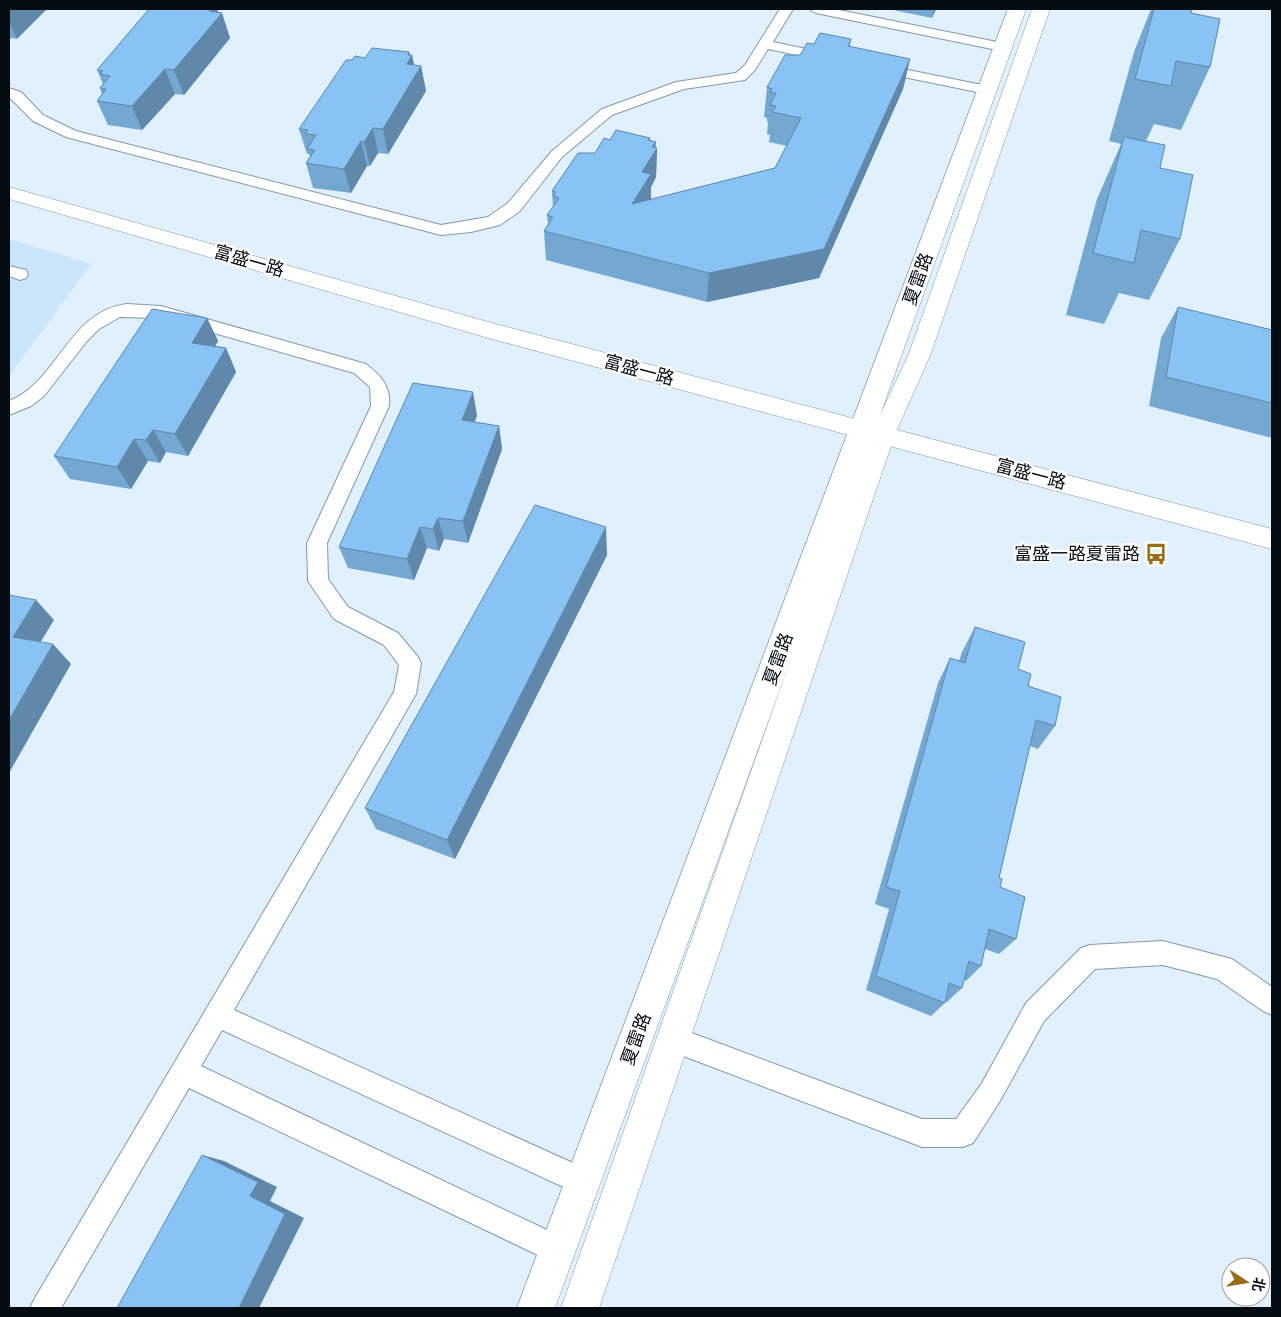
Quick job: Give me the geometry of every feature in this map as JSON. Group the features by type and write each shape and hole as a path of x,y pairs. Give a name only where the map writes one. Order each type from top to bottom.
{"street":[{"name":"夏雷路","path":"580,1308 674,1039 873,432 987,90 1017,9"},
{"name":"夏雷路","path":"536,1308 873,432 919,356 1041,9"},
{"name":"富盛一路","path":"9,193 492,331 1272,539"}],"lane":[{"path":"9,92 16,95 38,118 71,134 441,230 470,227 494,221 514,207 556,154 607,112 681,85 740,77 750,67 786,9"},
{"path":"816,9 1002,47"},
{"path":"764,44 842,60"},
{"path":"861,64 987,90"},
{"path":"9,408 16,406 38,392 87,332 108,315 132,310 160,312 360,368 375,380 382,392 380,406 317,543 318,581 341,613 391,639 410,663 406,694 46,1308"},
{"path":"674,1039 922,1133 963,1133 991,1092 1035,1012 1090,957 1163,953 1224,968 1272,1002"},
{"path":"217,1016 583,1182"},
{"path":"184,1072 558,1250"}],"shaded area":[{"path":"9,239 91,264 9,376"}],"building":[{"path":"149,9 211,9 209,11 222,13 174,70 165,69 132,106 97,101 106,89 100,88 110,76 100,74 103,71 97,70"},
{"path":"1154,9 1192,9 1191,13 1220,19 1210,67 1176,61 1171,86 1135,79"},
{"path":"820,33 851,39 848,46 910,59 824,249 709,273 544,231 553,217 547,215 559,198 553,196 556,192 552,191 578,153 595,153 604,138 610,140 616,130 650,138 648,140 656,142 652,147 657,148 642,172 651,174 632,204 775,168 801,118 772,112 776,106 770,105 776,93 770,92 772,89 767,87 785,55 800,55 807,43 814,44"},
{"path":"372,48 409,52 408,55 412,55 407,64 421,66 383,129 373,128 364,142 361,141 344,169 306,163 315,150 307,149 316,135 305,134 308,130 299,129 346,60 352,60 355,56 365,58"},
{"path":"1124,137 1165,145 1160,168 1193,175 1180,239 1141,230 1134,263 1093,253"},
{"path":"1178,307 1272,330 1272,403 1166,377"},
{"path":"152,309 207,318 192,343 226,348 175,434 153,430 146,440 134,439 117,467 54,456"},
{"path":"413,383 473,392 462,420 499,426 463,521 438,518 433,529 420,527 407,559 339,547"},
{"path":"535,505 606,527 447,840 365,808"},
{"path":"9,595 36,600 13,637 53,644 9,720"},
{"path":"975,627 1025,642 1018,669 1031,674 1028,686 1061,697 1055,726 1036,720 999,878 1002,879 1000,887 1025,897 1016,939 989,929 981,966 969,961 962,988 949,983 945,1003 876,976 900,891 886,887 950,658 965,663"},
{"path":"202,1155 258,1182 250,1196 285,1214 239,1308 117,1308"}],"place":[{"name":"富盛一路夏雷路","path":"1156,554"}]}
